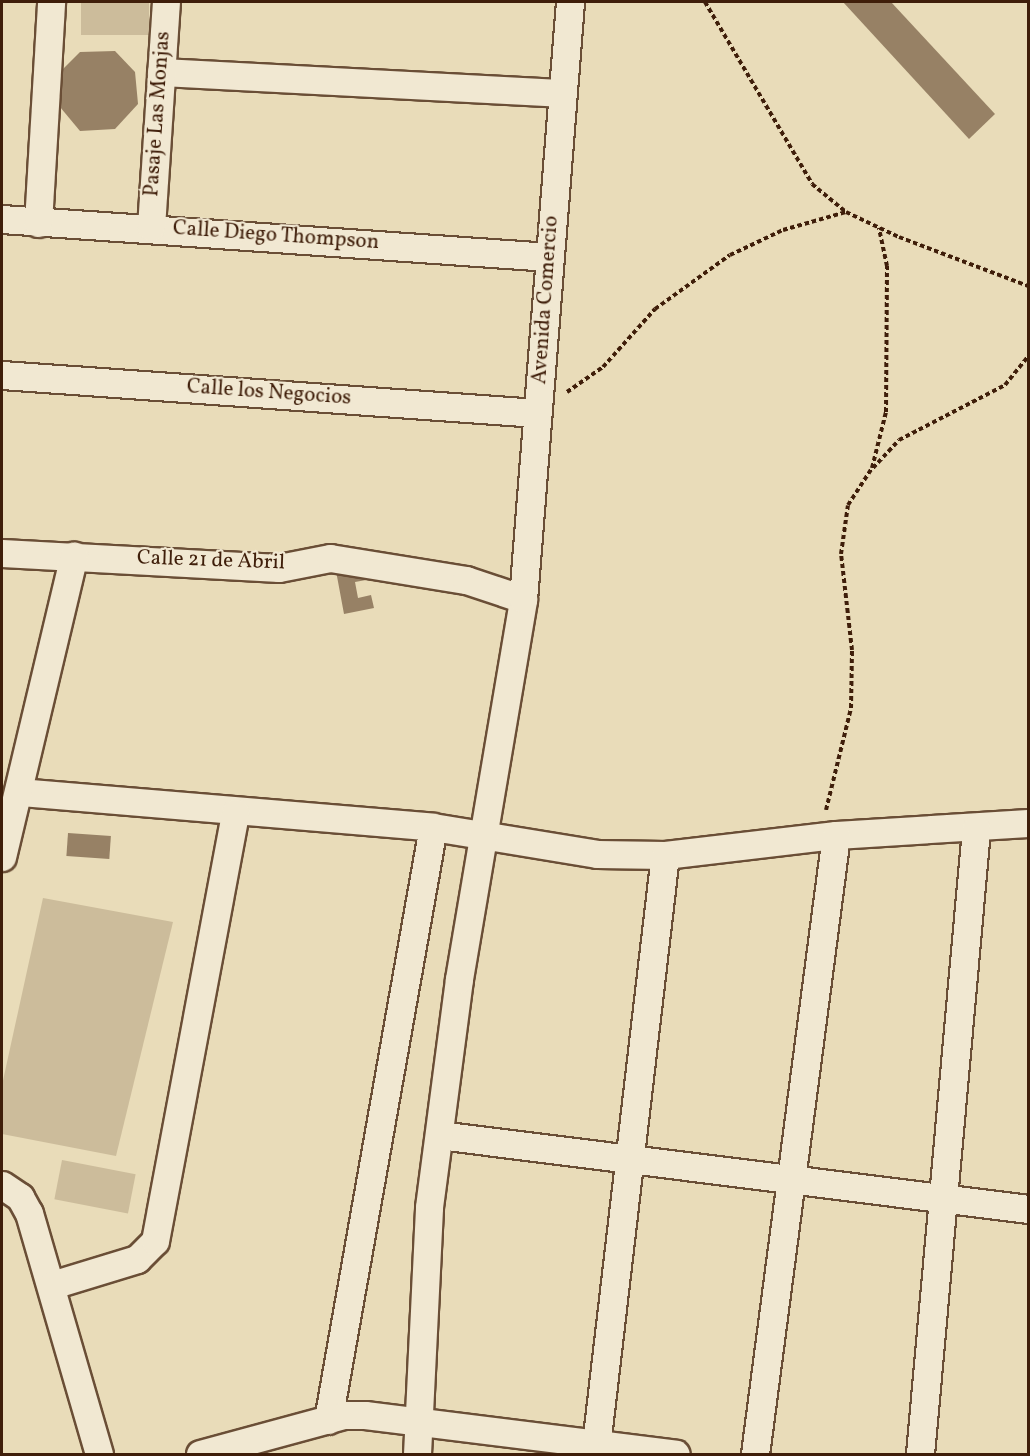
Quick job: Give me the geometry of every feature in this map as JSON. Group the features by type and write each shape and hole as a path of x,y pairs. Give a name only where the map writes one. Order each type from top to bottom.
{"street":[{"path":"38,223 51,2"},
{"name":"Pasaje Las Monjas","path":"151,227 166,2"},
{"name":"Avenida Comercio","path":"417,1455 429,1208 438,1136 482,834 524,599 560,93 570,2"},
{"path":"161,72 560,93"},
{"name":"Calle Diego Thompson","path":"2,219 38,223 151,227 549,257"},
{"name":"Calle los Negocios","path":"2,375 537,413"},
{"name":"Calle 21 de Abril","path":"2,553 74,555 279,568 330,558 466,580 524,599"},
{"path":"2,857 20,792 74,555"},
{"path":"20,792 433,827 597,854 665,855 829,836 1029,824"},
{"path":"52,1285 137,1259 155,1241 235,812"},
{"path":"328,1420 433,827"},
{"path":"920,1455 939,1199 976,828"},
{"path":"755,1455 794,1177 829,836"},
{"path":"602,1449 626,1160 665,855"},
{"path":"438,1136 626,1160 794,1177 939,1199 1029,1209"},
{"path":"2,1185 20,1197 29,1213 52,1285 99,1455"},
{"path":"200,1455 328,1420 365,1415 602,1449 676,1455"}],"path":[{"path":"705,2 812,184 846,212 879,228 1029,285"},
{"path":"537,413 603,367 655,309 730,255 783,230 846,212"},
{"path":"872,468 886,412 889,349 887,266 879,228"},
{"path":"829,836 852,708 852,650 840,554 848,505 872,468 899,440 1005,385 1029,357"}],"shaded area":[{"path":"81,2 149,2 149,35 81,35"},
{"path":"43,898 173,922 116,1156 2,1134 2,1085"},
{"path":"62,1160 136,1174 128,1214 54,1199"}],"building":[{"path":"843,2 891,2 995,114 969,139"},
{"path":"115,51 135,72 138,104 115,129 80,131 60,107 59,73 80,52"},
{"path":"363,566 366,580 355,582 358,598 371,595 374,608 344,614 336,571"},
{"path":"68,833 111,836 109,859 66,856"}]}
